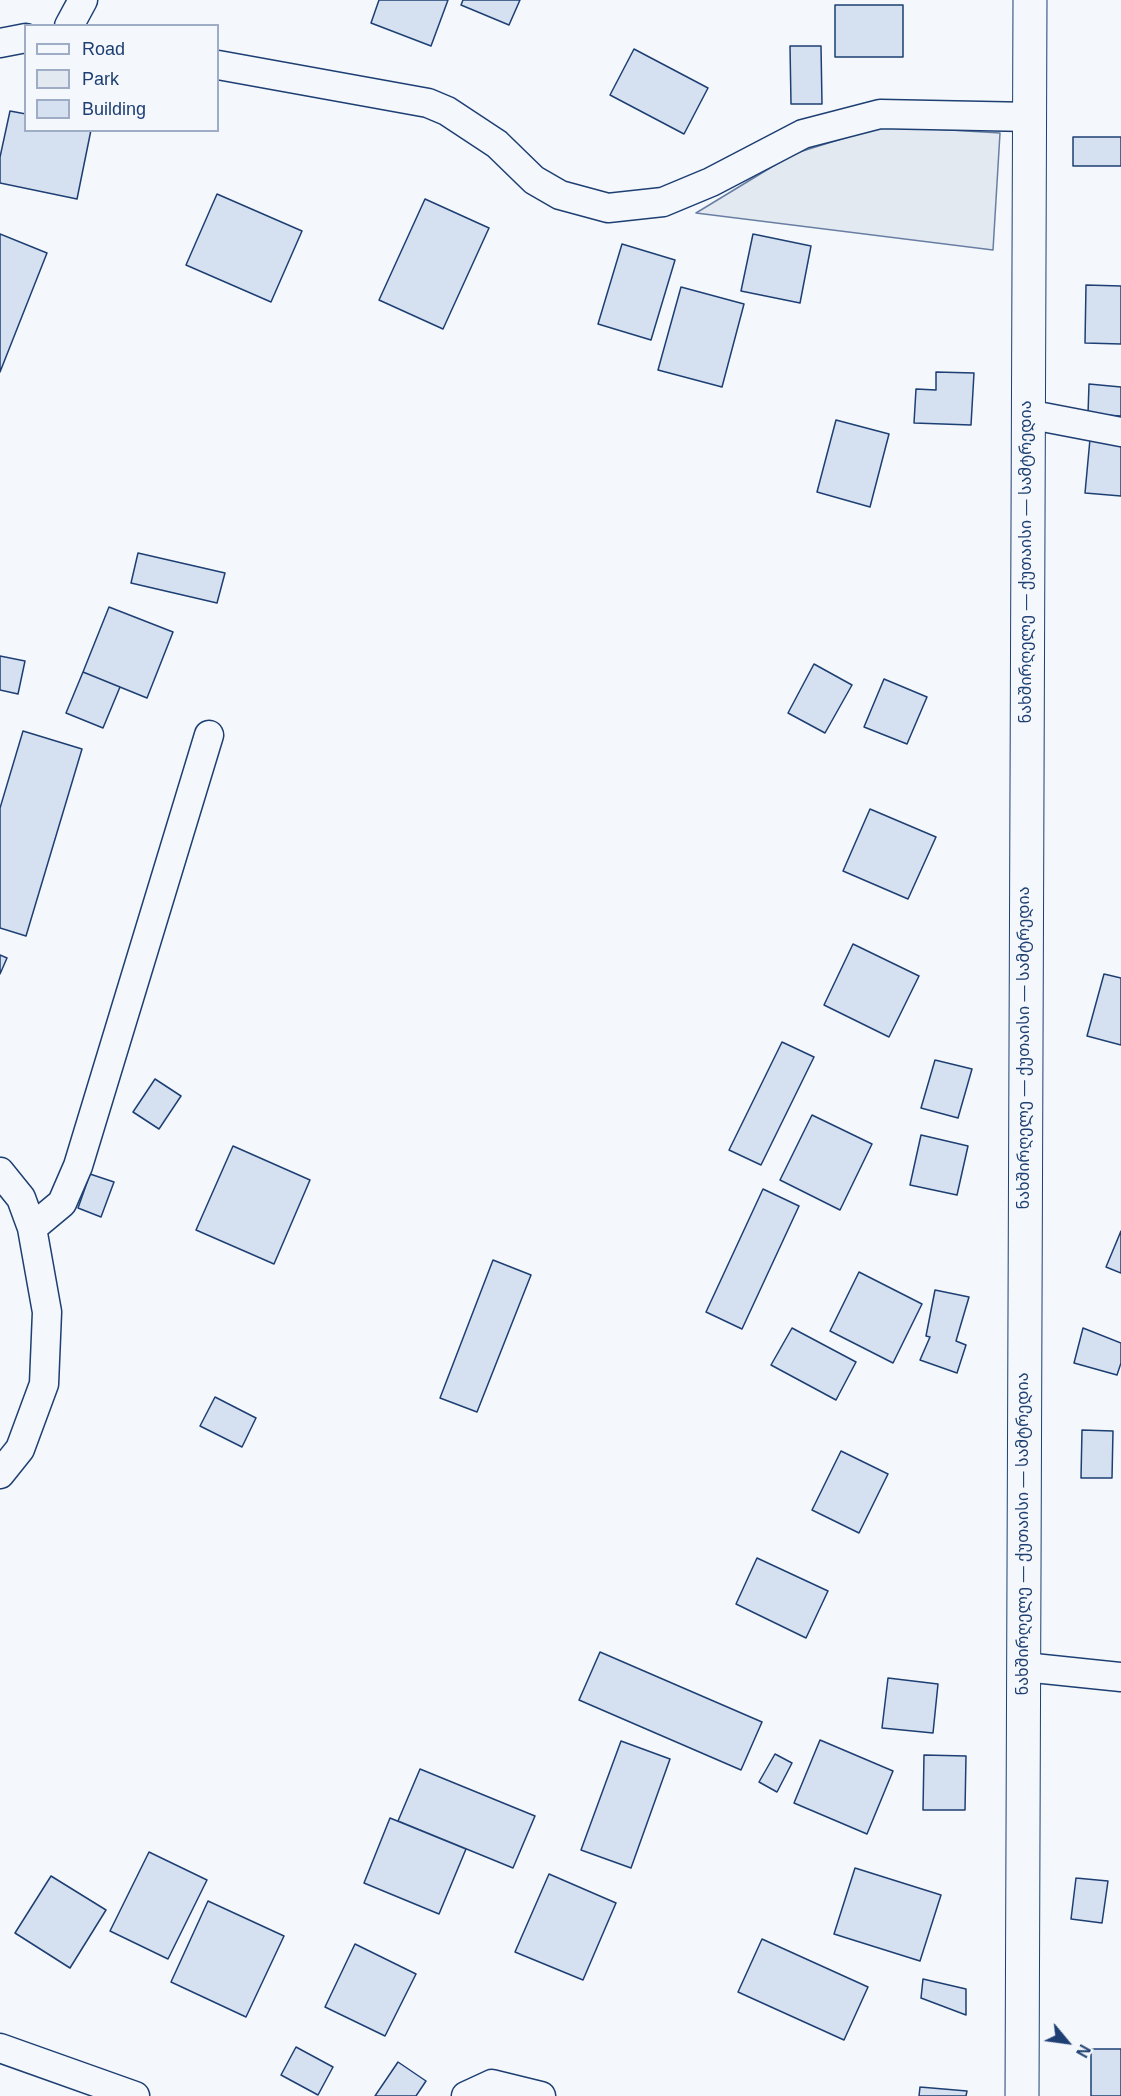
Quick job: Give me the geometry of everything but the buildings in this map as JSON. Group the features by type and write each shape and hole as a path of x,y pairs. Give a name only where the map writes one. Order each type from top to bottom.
{"main road":[{"name":"ნახშირღელე — ქუთაისი — სამტრედია","path":"1022,2096 1030,0"}],"street":[{"path":"70,24 82,0"},
{"path":"0,43 24,38"},
{"path":"219,65 428,103 447,111 497,144 534,180 560,195 608,208 663,202 711,183 803,134 880,114 1030,117"},
{"path":"1027,414 1121,432"},
{"path":"32,1228 62,1203 78,1166 209,735"},
{"path":"0,1172 21,1198 32,1228 48,1312 44,1384 20,1449 0,1474"},
{"path":"1024,1667 1121,1677"},
{"path":"0,2048 135,2096"},
{"path":"466,2096 492,2084 541,2096"}],"green space":[{"path":"883,126 1000,133 993,250 696,213 793,154"}]}
